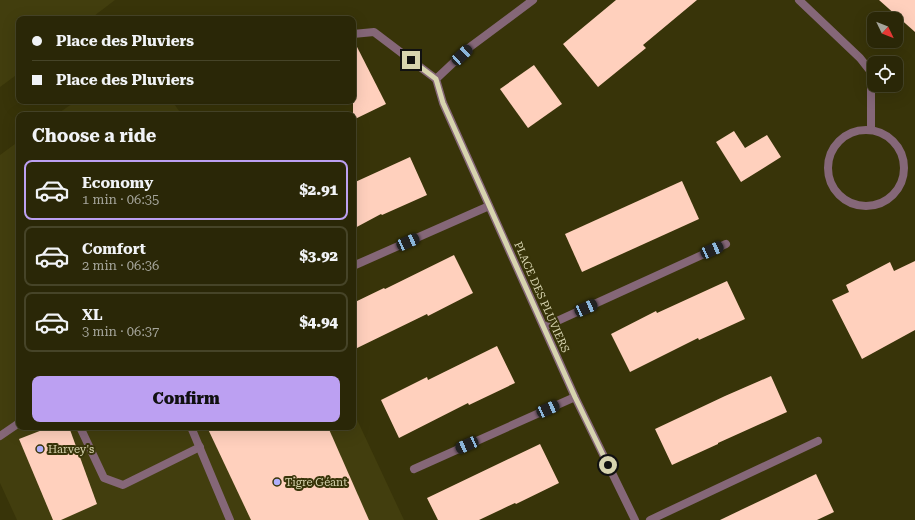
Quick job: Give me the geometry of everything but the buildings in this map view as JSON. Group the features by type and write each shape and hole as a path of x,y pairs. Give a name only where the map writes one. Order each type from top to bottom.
{"street":[{"path":"356,34 374,32 436,79 470,47 534,0"},
{"path":"799,0 860,58 871,72 871,129"},
{"name":"PLACE DES PLUVIERS","path":"436,79 443,103 575,397 635,520"},
{"path":"871,129 889,136 897,146 906,167 904,179 889,198 882,204 871,207 860,207 848,204 831,185 828,173 828,159 834,147 844,136 858,131 871,129"},
{"path":"356,265 489,206"},
{"path":"544,327 726,244"},
{"path":"414,469 575,397"},
{"path":"0,436 16,425"},
{"path":"81,430 104,478 123,485 200,447"},
{"path":"192,430 230,520"},
{"path":"650,520 818,441"}],"shaded area":[{"path":"0,0 115,0 94,16 16,16 16,75 0,87"},
{"path":"72,104 174,104 180,112 60,112"},
{"path":"16,143 16,430 356,430 356,417 404,520 17,520 0,483 0,155"}],"place":[{"name":"Harvey's","path":"40,449"},
{"name":"Tigre Géant","path":"277,482"}],"route":[{"path":"411,60 436,79 443,103 575,397 608,465"}]}
